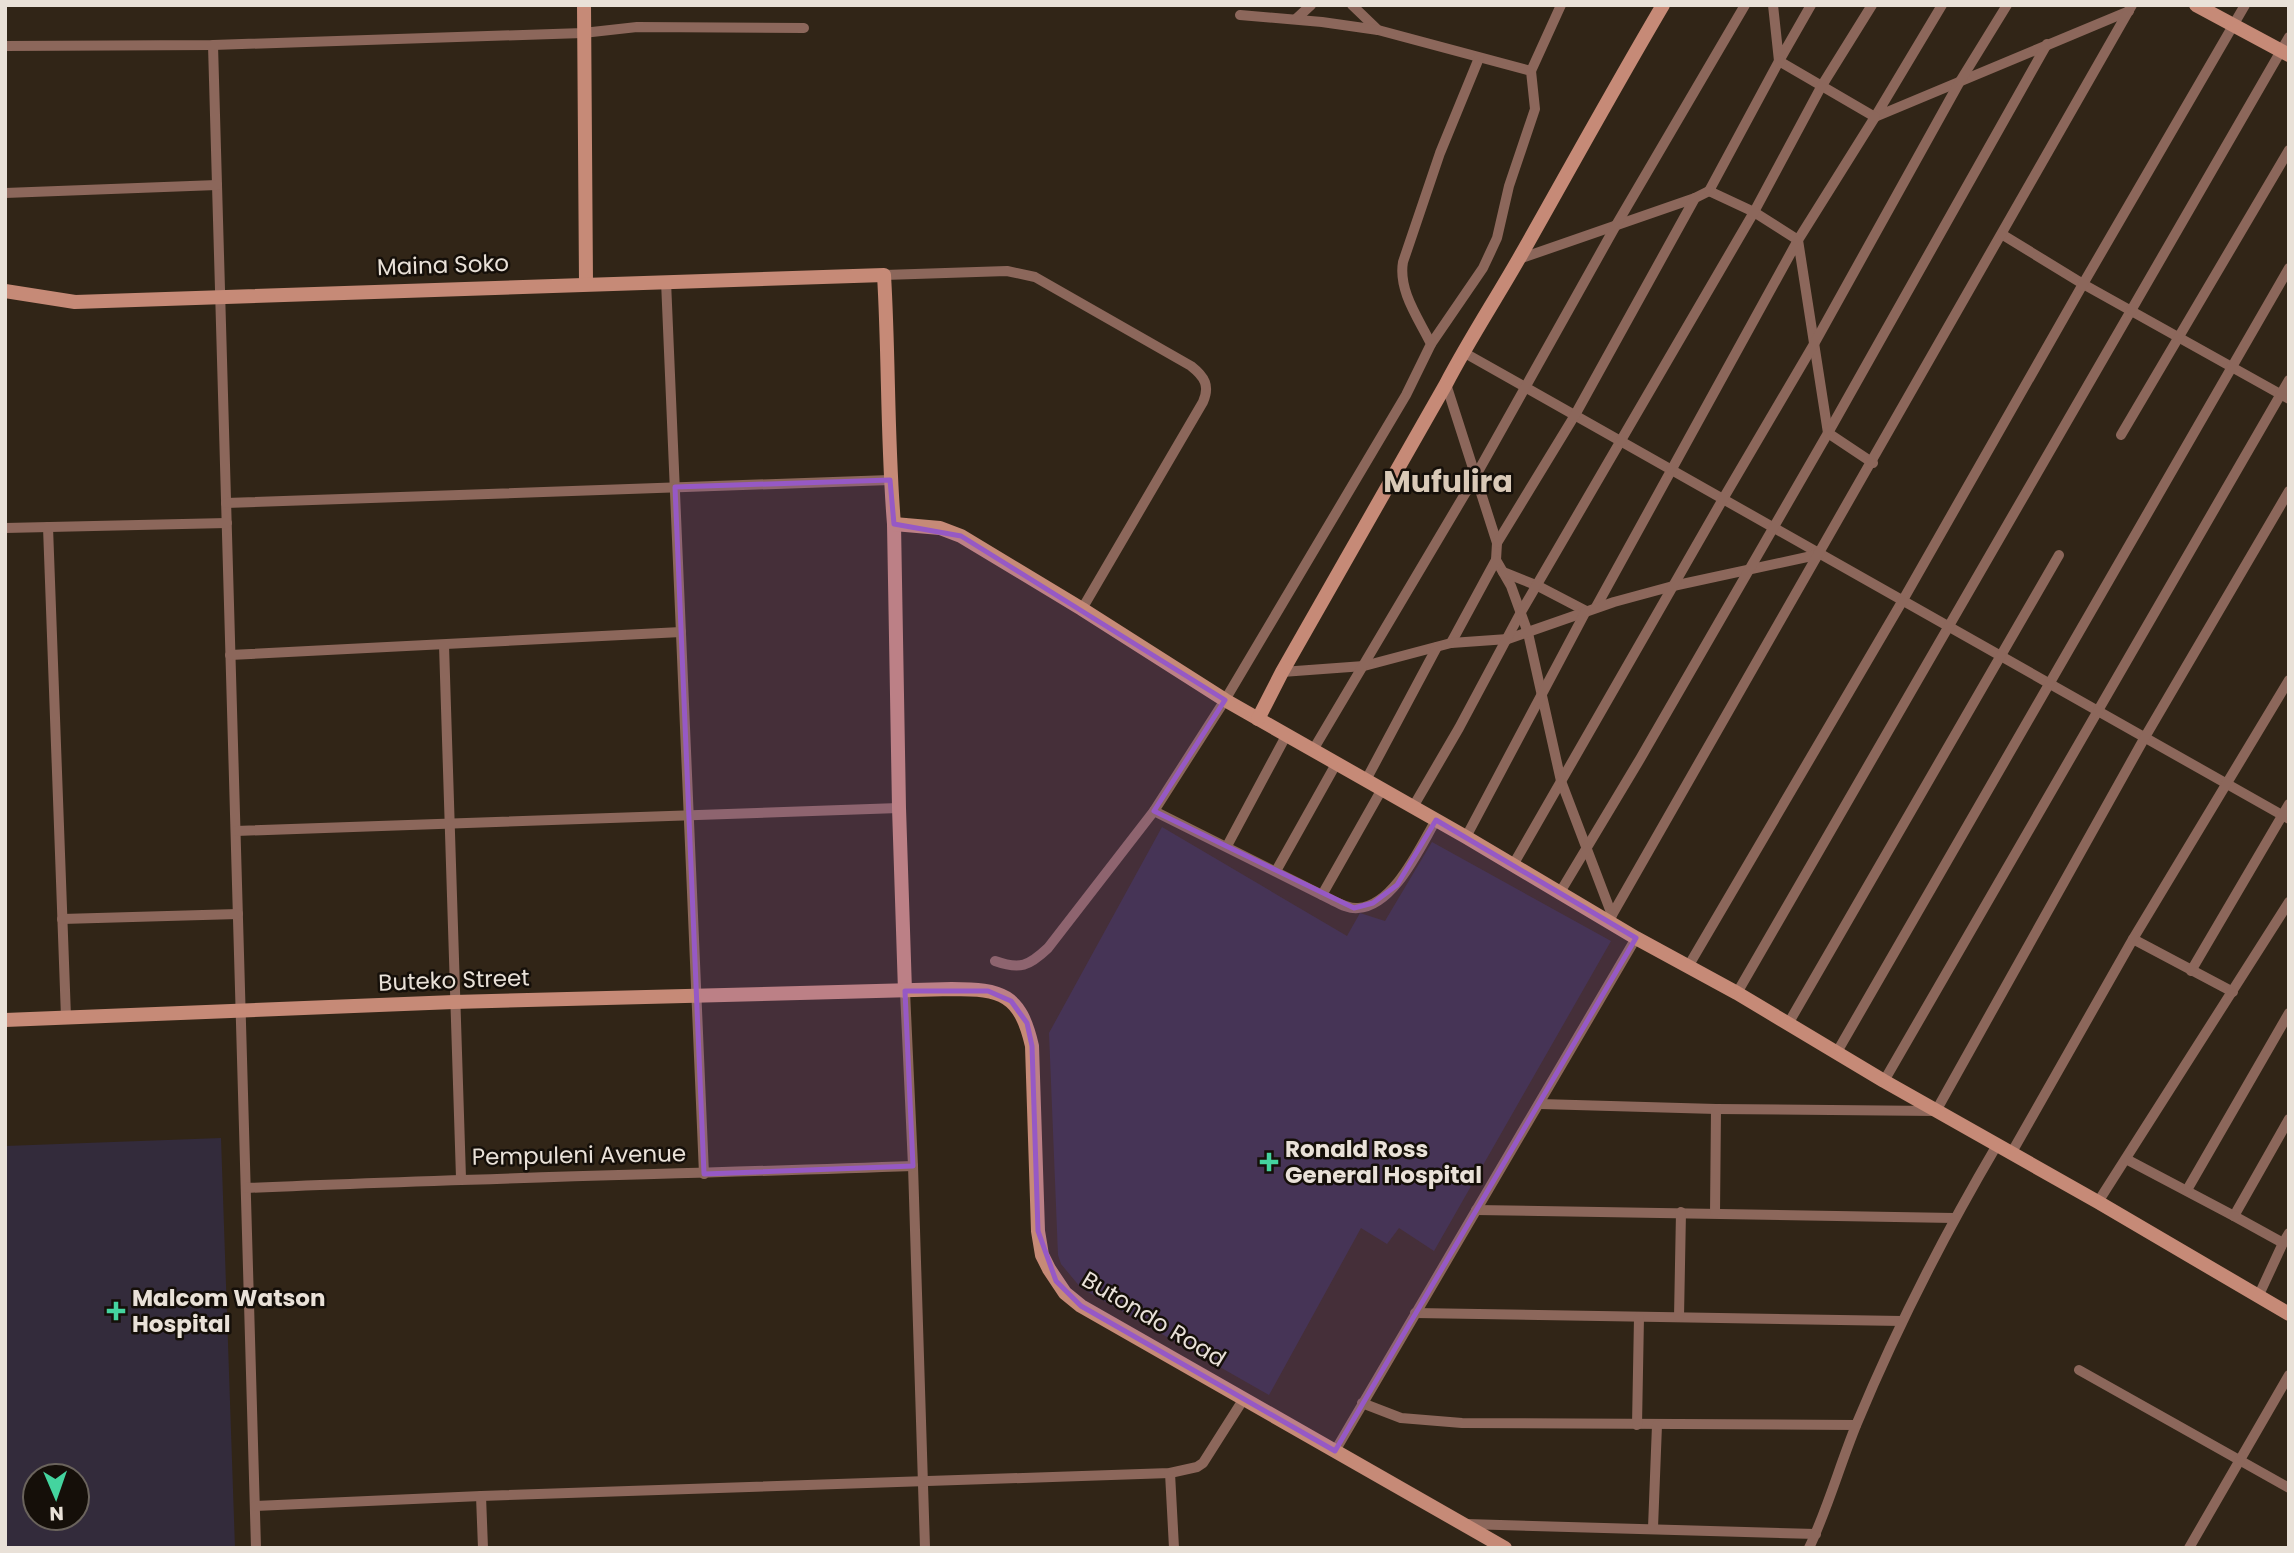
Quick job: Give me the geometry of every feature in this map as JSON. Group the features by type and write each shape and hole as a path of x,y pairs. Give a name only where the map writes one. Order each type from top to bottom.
{"street":[{"path":"584,5 586,283"},
{"path":"1296,19 1311,5"},
{"path":"1352,5 1378,30"},
{"path":"995,961 1011,967 1026,965 1048,948 1154,811 1225,700 1378,443 1431,344 1483,268 1497,238 1509,186 1534,113 1531,71 1561,5"},
{"path":"1258,719 1463,352 1663,5"},
{"path":"1314,750 1475,477 1524,386 1745,5"},
{"path":"1773,5 1779,61"},
{"path":"1519,259 1615,227 1709,191 1811,5"},
{"path":"1413,807 1521,612 1754,212 1821,87 1872,5"},
{"path":"1466,837 1541,694 1673,470 1798,240 1942,5"},
{"path":"1513,865 1814,344 1959,83 2007,5"},
{"path":"2196,5 2285,53"},
{"path":"1689,965 1903,600 2245,5"},
{"path":"1875,117 2131,8"},
{"path":"1610,918 1731,705 1821,554 2131,8"},
{"path":"1240,15 1378,30 1531,71"},
{"path":"5,46 213,46 583,33 637,27 804,28"},
{"path":"1737,993 2285,53 2289,37"},
{"path":"1559,894 1828,433 2047,44"},
{"path":"213,46 256,1548"},
{"path":"1431,344 1404,290 1401,274 1440,153 1479,58"},
{"path":"1779,61 1875,117"},
{"path":"2121,435 2289,150"},
{"path":"5,193 217,185"},
{"path":"1709,191 1754,212 1798,240 1828,433 1873,463"},
{"path":"1497,543 1575,415 1695,198"},
{"path":"2003,235 2083,284 2285,397"},
{"path":"1837,1052 2289,268"},
{"path":"925,1548 899,807 894,524 890,480 884,275 997,271 1035,277 1191,366 1206,381 1207,388 1202,402 1082,609"},
{"name":"Maina Soko","path":"5,290 75,302 884,275"},
{"path":"666,281 704,1174"},
{"path":"1463,352 2285,817"},
{"path":"1884,1081 2098,711 2285,397 2289,380"},
{"path":"1446,384 1497,543 1496,560 1451,643"},
{"path":"226,503 890,480"},
{"path":"1936,1111 2145,737 2289,491"},
{"path":"5,528 227,523"},
{"path":"894,524 940,528 961,536 1225,700 1466,837 1559,894 1610,918 1636,938 1689,965 1884,1081 2012,1152 2289,1314"},
{"path":"48,527 66,1017"},
{"path":"1282,672 1364,666 1451,643 1508,639 1591,609 1673,586 1821,554"},
{"path":"1788,1024 2059,555"},
{"path":"1496,560 1528,633 1561,781 1610,918"},
{"path":"1503,572 1591,609"},
{"path":"230,655 681,632"},
{"path":"444,645 461,1178"},
{"path":"1366,779 1437,647"},
{"path":"2012,1152 2133,939 2289,680"},
{"path":"1227,846 1287,734"},
{"path":"1276,871 1336,764"},
{"path":"1322,895 1382,789"},
{"path":"2192,971 2285,817 2289,803"},
{"path":"236,831 899,807"},
{"path":"1154,811 1322,895 1354,908 1362,908 1386,895 1397,885 1436,820"},
{"path":"2098,1202 2289,902"},
{"path":"61,919 238,914"},
{"path":"1335,1451 1636,938"},
{"path":"2133,939 2233,992"},
{"name":"Buteko Street","path":"5,1020 454,1002 905,990"},
{"name":"Butondo Road","path":"905,990 988,990 1000,994 1020,1009 1027,1023 1032,1046 1038,1231 1042,1255 1065,1293 1081,1306 1506,1548"},
{"path":"2187,1190 2289,1013"},
{"path":"1539,1104 1936,1111"},
{"path":"1714,1213 1716,1109"},
{"path":"2234,1216 2289,1119"},
{"path":"1809,1548 1856,1425 1902,1321 1954,1218 1997,1145"},
{"path":"2126,1159 2234,1216 2286,1238 2258,1297"},
{"name":"Pempuleni Avenue","path":"246,1188 461,1178 704,1174 913,1166"},
{"path":"1476,1210 1954,1218"},
{"path":"1679,1317 1681,1212"},
{"path":"1415,1313 1902,1321"},
{"path":"1637,1425 1639,1317"},
{"path":"2079,1370 2289,1488"},
{"path":"2189,1548 2289,1375"},
{"path":"255,1506 1170,1473 1203,1463 1243,1399"},
{"path":"1362,1403 1389,1415 1412,1420 1462,1423 1856,1425"},
{"path":"1653,1528 1657,1425"},
{"path":"1170,1473 1174,1548"},
{"path":"481,1496 483,1548"},
{"path":"1463,1524 1816,1534"}],"highlighted area":[{"path":"890,480 894,524 961,536 1225,700 1154,811 1354,908 1373,903 1397,885 1436,820 1636,938 1335,1451 1081,1306 1056,1281 1038,1231 1032,1046 1027,1023 1011,1001 988,991 905,991 913,1166 704,1174 675,487"}],"shaded area":[{"name":"Ronald Ross General Hospital","path":"1162,827 1347,936 1360,913 1385,921 1432,842 1611,941 1434,1251 1399,1228 1387,1244 1361,1228 1269,1395 1081,1288 1061,1264 1058,1255 1049,1033"},
{"name":"Malcom Watson Hospital","path":"221,1138 235,1548 5,1548 5,1146"}],"place":[{"name":"Ronald Ross General Hospital","path":"1269,1162"},
{"name":"Malcom Watson Hospital","path":"116,1311"}],"district":[{"name":"Mufulira","path":"1448,482"}]}
